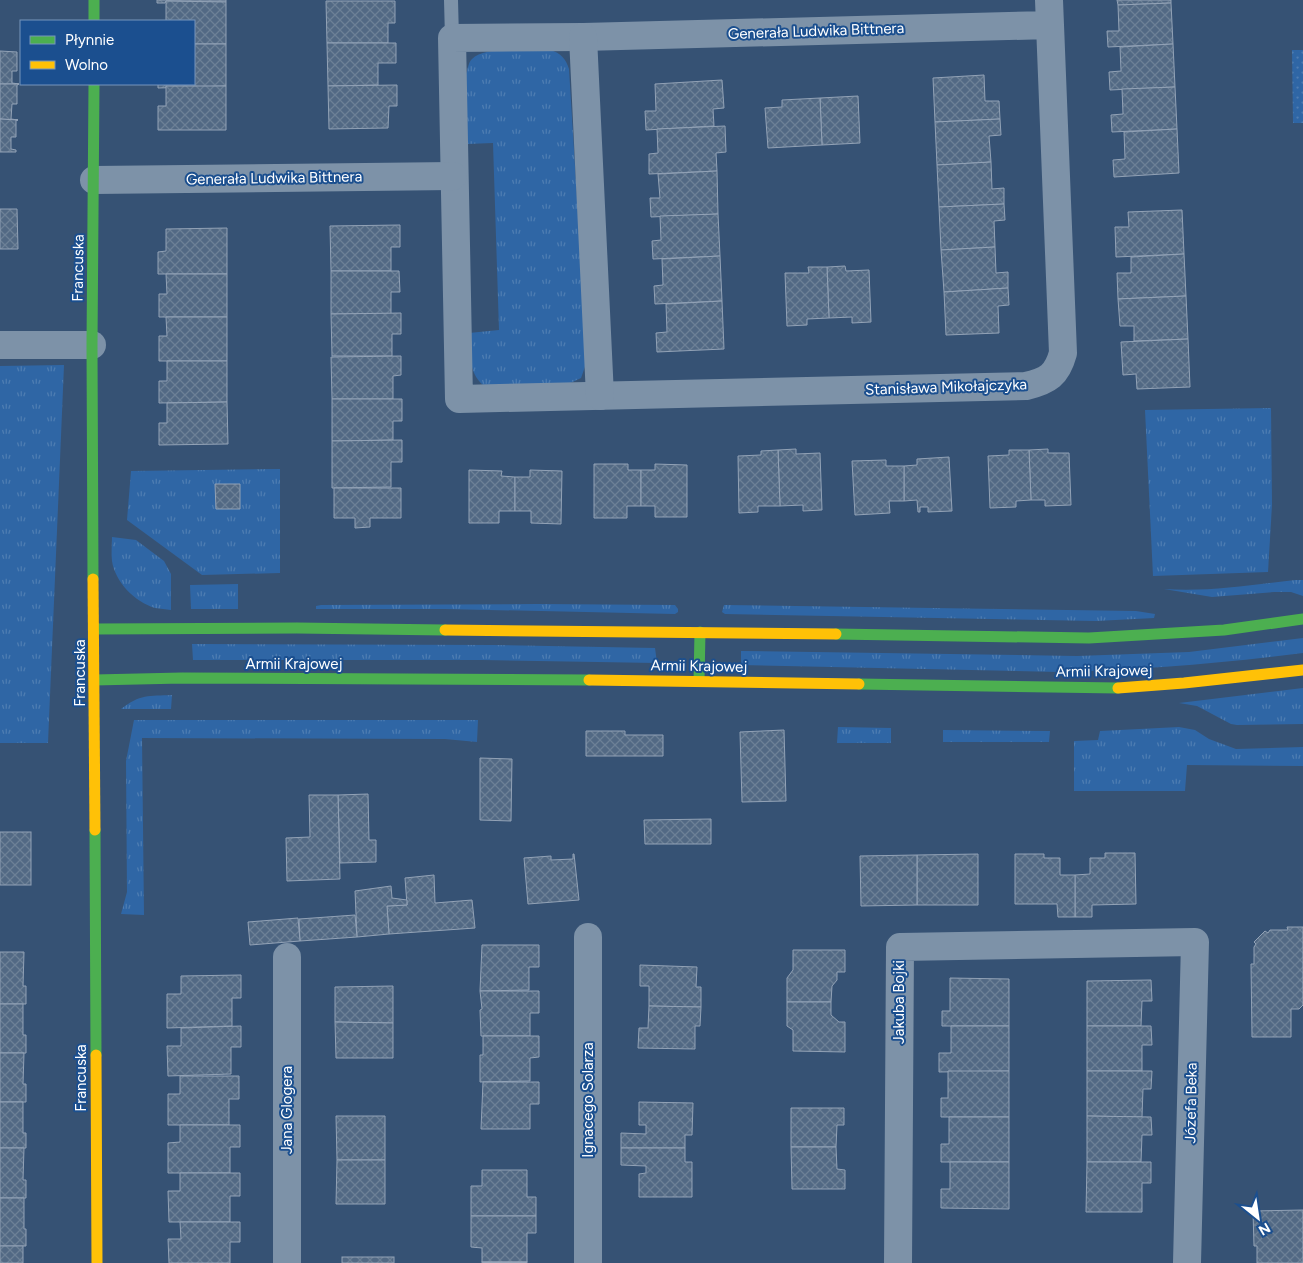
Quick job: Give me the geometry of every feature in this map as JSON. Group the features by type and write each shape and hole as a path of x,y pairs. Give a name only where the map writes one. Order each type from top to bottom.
{"street":[{"path":"94,0 94,20"},
{"name":"Generała Ludwika Bittnera","path":"452,38 583,37 1049,12"},
{"name":"Stanisława Mikołajczyka","path":"453,176 458,399 1026,386 1049,378 1060,366 1063,353 1049,12"},
{"path":"583,37 600,396"},
{"path":"452,38 453,176"},
{"name":"Francuska","path":"94,85 92,345 97,1263"},
{"name":"Generała Ludwika Bittnera","path":"94,180 453,176"},
{"path":"0,345 92,345"},
{"path":"95,629 297,628 1089,638 1224,630 1303,618"},
{"path":"699,681 700,632"},
{"name":"Armii Krajowej","path":"94,680 182,678 699,681 1108,689 1303,670"},
{"name":"Ignacego Solarza","path":"588,937 588,1263"},
{"name":"Jakuba Bojki","path":"898,1263 900,947 1195,942"},
{"name":"Józefa Beka","path":"1188,1263 1195,942"},
{"name":"Jana Glogera","path":"287,956 287,1263"}],"lane":[{"path":"451,0 452,38"}],"green space":[{"path":"509,49 550,50 562,57 569,69 587,361 581,378 564,386 483,385 472,368 469,333 499,330 493,143 467,144 466,74 472,59 487,52"},
{"path":"1292,50 1303,50 1303,123 1293,123"},
{"path":"64,365 48,743 0,743 0,366"},
{"path":"1271,408 1272,505 1268,572 1153,576 1145,410"},
{"path":"280,469 280,573 202,575 127,520 131,471"},
{"path":"112,537 136,540 164,561 171,574 171,610 155,608 140,601 122,584 112,561"},
{"path":"1303,580 1303,596 1291,592 1274,592 1212,597 1164,589 1213,589"},
{"path":"238,584 238,609 191,609 190,585"},
{"path":"321,605 675,605 678,612 675,614 445,609 316,609 316,606"},
{"path":"724,605 1136,611 1155,614 1154,618 1096,621 725,614 722,612"},
{"path":"1303,638 1303,653 1212,663 1120,670 1059,672 741,665 741,651 1077,656 1189,652"},
{"path":"192,644 492,645 655,648 657,663 483,660 193,660"},
{"path":"1303,688 1303,724 1231,724 1197,706 1179,703"},
{"path":"172,695 171,709 121,709 139,698"},
{"path":"134,720 478,720 477,742 445,739 142,738 144,915 121,914 127,892 126,761"},
{"path":"838,727 891,728 891,743 837,743"},
{"path":"1179,727 1195,730 1209,739 1236,749 1303,747 1303,766 1187,765 1185,791 1074,791 1074,741 1098,740 1100,731"},
{"path":"943,730 1050,731 1049,742 943,742"}],"building":[{"path":"157,0 226,0 226,2 166,1 165,3 157,3"},
{"path":"1117,0 1171,0 1171,3 1118,5"},
{"path":"166,1 226,2 226,44 195,44 195,20 166,20"},
{"path":"326,1 395,1 395,23 388,23 388,43 327,43"},
{"path":"1171,3 1173,44 1108,47 1107,31 1119,31 1118,5"},
{"path":"327,43 396,43 396,63 378,63 378,85 328,86"},
{"path":"195,44 226,44 226,86 158,88 158,85 195,85"},
{"path":"1173,44 1175,87 1110,90 1109,72 1121,71 1120,47"},
{"path":"0,51 17,52 17,71 12,71 12,83 19,84 0,84"},
{"path":"984,75 985,101 999,101 1000,119 935,122 933,78"},
{"path":"722,80 724,108 713,109 714,126 646,130 645,111 656,111 655,84"},
{"path":"0,84 19,84 17,85 17,104 12,104 11,119 18,120 0,119"},
{"path":"397,85 397,106 389,106 388,128 329,129 328,86"},
{"path":"166,86 226,86 226,130 158,130 158,106 166,106"},
{"path":"1175,87 1177,129 1112,132 1111,115 1123,114 1122,89"},
{"path":"858,96 860,143 822,145 820,98"},
{"path":"820,98 822,145 768,148 765,108 782,107 782,100"},
{"path":"0,119 18,120 16,120 16,137 11,137 11,149 16,150 16,152 0,152"},
{"path":"1000,119 1001,135 989,136 991,162 937,165 935,122"},
{"path":"725,126 726,152 716,153 717,171 649,174 649,154 658,153 657,129"},
{"path":"1177,129 1179,173 1114,177 1113,160 1125,159 1124,132"},
{"path":"991,162 992,189 1004,188 1004,204 939,207 937,165"},
{"path":"717,171 718,214 651,217 650,198 660,198 658,174"},
{"path":"1004,204 1005,220 994,221 995,247 941,250 939,207"},
{"path":"0,209 17,209 18,249 0,249"},
{"path":"1182,210 1184,254 1116,257 1115,227 1129,227 1128,212"},
{"path":"718,214 720,256 653,259 652,241 661,240 660,216"},
{"path":"400,225 400,247 391,247 391,271 331,271 330,226"},
{"path":"227,228 227,274 158,274 158,252 166,251 166,229"},
{"path":"995,247 996,273 1008,272 1008,288 944,292 941,250"},
{"path":"1184,254 1186,296 1118,299 1117,273 1131,273 1131,257"},
{"path":"720,256 722,301 655,304 654,286 663,285 662,259"},
{"path":"845,266 846,271 869,270 871,322 852,323 852,317 829,318 827,267"},
{"path":"808,267 827,267 829,318 807,319 807,325 787,326 785,273 809,273"},
{"path":"331,271 399,271 400,292 391,292 391,314 331,314"},
{"path":"166,274 227,274 227,317 159,317 159,294 167,294"},
{"path":"1008,288 1009,305 998,306 999,333 946,335 944,292"},
{"path":"1186,296 1188,339 1134,341 1134,326 1120,326 1118,299"},
{"path":"722,301 724,349 657,352 656,333 667,332 666,304"},
{"path":"401,313 401,334 392,334 392,356 332,356 331,314"},
{"path":"166,317 227,317 227,361 159,361 159,336 167,336"},
{"path":"1188,339 1190,387 1137,389 1136,374 1123,375 1121,342"},
{"path":"401,356 401,375 393,376 393,399 332,399 331,357"},
{"path":"167,361 227,361 227,402 159,403 159,381 167,381"},
{"path":"332,399 402,399 402,421 393,421 393,440 332,441"},
{"path":"227,402 228,444 159,445 159,423 167,423 167,403"},
{"path":"402,440 402,462 391,462 391,487 332,488 332,441"},
{"path":"796,449 796,454 820,453 822,510 803,511 803,505 780,506 778,450"},
{"path":"1048,449 1048,453 1069,453 1071,505 1045,506 1045,500 1031,500 1029,450"},
{"path":"778,450 780,506 758,506 758,512 739,513 738,456 761,455 761,451"},
{"path":"1009,450 1029,450 1031,500 1016,501 1016,507 990,508 988,456 1009,455"},
{"path":"949,457 952,511 928,512 928,507 920,507 920,512 918,512 917,500 904,501 904,466 917,465 917,459"},
{"path":"886,460 886,466 904,466 904,501 889,501 890,513 855,515 852,461"},
{"path":"594,464 628,464 628,470 641,470 641,506 627,506 627,518 594,518"},
{"path":"655,464 687,465 687,517 655,517 655,506 641,506 641,470 655,470"},
{"path":"469,470 502,471 501,476 515,477 515,511 499,511 499,523 469,523"},
{"path":"530,470 562,471 561,524 531,523 531,511 515,511 515,477 530,477"},
{"path":"215,484 240,484 240,509 216,509"},
{"path":"334,488 401,488 401,518 370,518 370,527 355,528 355,518 334,518"},
{"path":"784,730 786,801 742,802 740,732"},
{"path":"586,731 625,731 625,735 663,735 663,756 586,756"},
{"path":"480,758 512,759 511,821 480,820"},
{"path":"368,794 369,840 376,840 376,862 340,863 338,795"},
{"path":"309,795 338,795 340,879 287,881 286,838 310,837"},
{"path":"711,819 711,844 645,844 644,820"},
{"path":"0,832 31,832 31,885 0,885"},
{"path":"1105,853 1135,853 1136,904 1092,905 1092,917 1075,917 1075,875 1090,874 1090,858 1105,858"},
{"path":"573,854 579,900 528,904 524,858 551,856 551,860 573,859"},
{"path":"978,854 978,905 917,905 917,855"},
{"path":"1015,854 1044,854 1044,858 1060,858 1060,875 1075,875 1075,917 1058,917 1057,904 1015,904"},
{"path":"917,855 917,905 861,906 860,856"},
{"path":"434,875 435,903 472,900 475,928 389,934 387,906 407,905 405,878"},
{"path":"391,886 392,898 407,900 407,905 387,906 389,934 357,937 355,891"},
{"path":"355,915 357,937 300,941 299,919"},
{"path":"298,918 300,941 250,945 248,922"},
{"path":"1287,927 1303,927 1303,1005 1299,1009 1291,1009 1291,1037 1252,1037 1251,964 1254,964 1254,947 1256,944 1254,942 1265,931 1268,933 1270,930 1288,930"},
{"path":"482,945 539,945 539,967 529,967 529,990 480,991"},
{"path":"793,950 845,950 845,972 837,972 837,980 832,986 831,1002 787,1002 787,978 793,970"},
{"path":"0,952 24,952 23,986 26,986 26,1004 0,1004"},
{"path":"640,965 697,967 696,987 701,987 701,1007 649,1006 649,986 640,986"},
{"path":"241,975 241,998 232,998 232,1026 167,1028 167,994 181,994 181,976"},
{"path":"950,978 1009,979 1009,1026 942,1026 942,1011 950,1011"},
{"path":"1151,980 1152,1001 1142,1001 1141,1026 1087,1026 1087,981"},
{"path":"393,986 393,1023 335,1022 335,987"},
{"path":"480,991 539,991 539,1013 530,1013 530,1036 481,1036 480,1010 482,1009"},
{"path":"787,1002 831,1002 831,1015 839,1022 845,1022 845,1052 793,1051 793,1030 787,1026"},
{"path":"0,1004 23,1004 23,1035 26,1035 26,1053 0,1053"},
{"path":"649,1006 701,1007 700,1026 695,1026 695,1049 638,1048 639,1028 648,1028"},
{"path":"335,1022 393,1023 393,1058 336,1058"},
{"path":"241,1026 241,1047 231,1047 231,1074 168,1076 167,1046 181,1046 181,1028"},
{"path":"951,1026 1009,1026 1009,1071 939,1072 939,1053 951,1053"},
{"path":"1087,1026 1151,1026 1152,1045 1142,1045 1142,1071 1087,1071"},
{"path":"483,1036 539,1036 539,1057 530,1058 530,1081 480,1082 480,1055 483,1055"},
{"path":"0,1053 24,1053 23,1084 26,1084 26,1102 0,1102"},
{"path":"948,1071 1009,1071 1009,1117 941,1117 941,1098 948,1098"},
{"path":"1087,1071 1152,1071 1151,1089 1143,1089 1142,1117 1087,1116"},
{"path":"180,1076 239,1076 239,1099 229,1099 229,1125 168,1125 168,1094 180,1094"},
{"path":"483,1082 539,1082 539,1104 530,1104 530,1129 481,1129"},
{"path":"0,1102 23,1102 23,1133 26,1133 26,1148 0,1148"},
{"path":"639,1102 693,1103 692,1135 685,1135 685,1148 621,1148 621,1133 646,1134 646,1125 639,1125"},
{"path":"791,1108 844,1108 844,1125 837,1125 836,1147 791,1147"},
{"path":"336,1116 385,1116 385,1160 337,1160"},
{"path":"1087,1116 1151,1117 1152,1135 1142,1135 1141,1162 1087,1162"},
{"path":"949,1117 1009,1117 1009,1162 941,1162 941,1144 949,1144"},
{"path":"180,1125 240,1125 240,1147 230,1147 230,1173 168,1173 168,1143 180,1142"},
{"path":"791,1147 836,1147 837,1169 845,1170 845,1189 792,1189"},
{"path":"0,1148 24,1148 23,1180 26,1180 26,1198 0,1198"},
{"path":"621,1148 685,1148 685,1162 692,1162 692,1197 639,1197 639,1174 646,1173 646,1166 621,1165"},
{"path":"337,1160 385,1160 385,1204 336,1204"},
{"path":"950,1162 1009,1162 1009,1209 941,1208 941,1189 950,1189"},
{"path":"1087,1162 1151,1162 1151,1183 1142,1183 1142,1212 1086,1212"},
{"path":"482,1170 527,1170 527,1197 536,1197 536,1216 471,1216 471,1186 482,1186"},
{"path":"180,1173 240,1173 240,1196 230,1196 230,1222 169,1222 168,1191 180,1191"},
{"path":"0,1198 24,1198 26,1246 0,1246"},
{"path":"1303,1210 1303,1263 1257,1263 1257,1246 1254,1246 1253,1211"},
{"path":"471,1216 536,1216 536,1233 527,1233 527,1262 482,1262 482,1248 471,1247"},
{"path":"180,1222 240,1222 240,1242 230,1242 230,1263 169,1263 168,1239 181,1239"},
{"path":"0,1246 23,1246 23,1263 0,1263"},
{"path":"342,1257 394,1257 394,1263 342,1263"},
{"path":"527,1262 527,1263 482,1263"}],"traffic: fast":[{"path":"94,0 94,20"},
{"path":"93,579 94,85"},
{"path":"836,634 1089,638 1224,630 1303,619"},
{"path":"95,629 297,628 445,630"},
{"path":"699,681 700,632"},
{"path":"94,680 182,678 589,680"},
{"path":"859,684 1118,688"},
{"path":"95,830 96,1055"}],"traffic: slow":[{"path":"93,579 95,830"},
{"path":"445,630 836,634"},
{"path":"1118,688 1303,670"},
{"path":"589,680 859,684"},
{"path":"96,1055 97,1263"}]}
